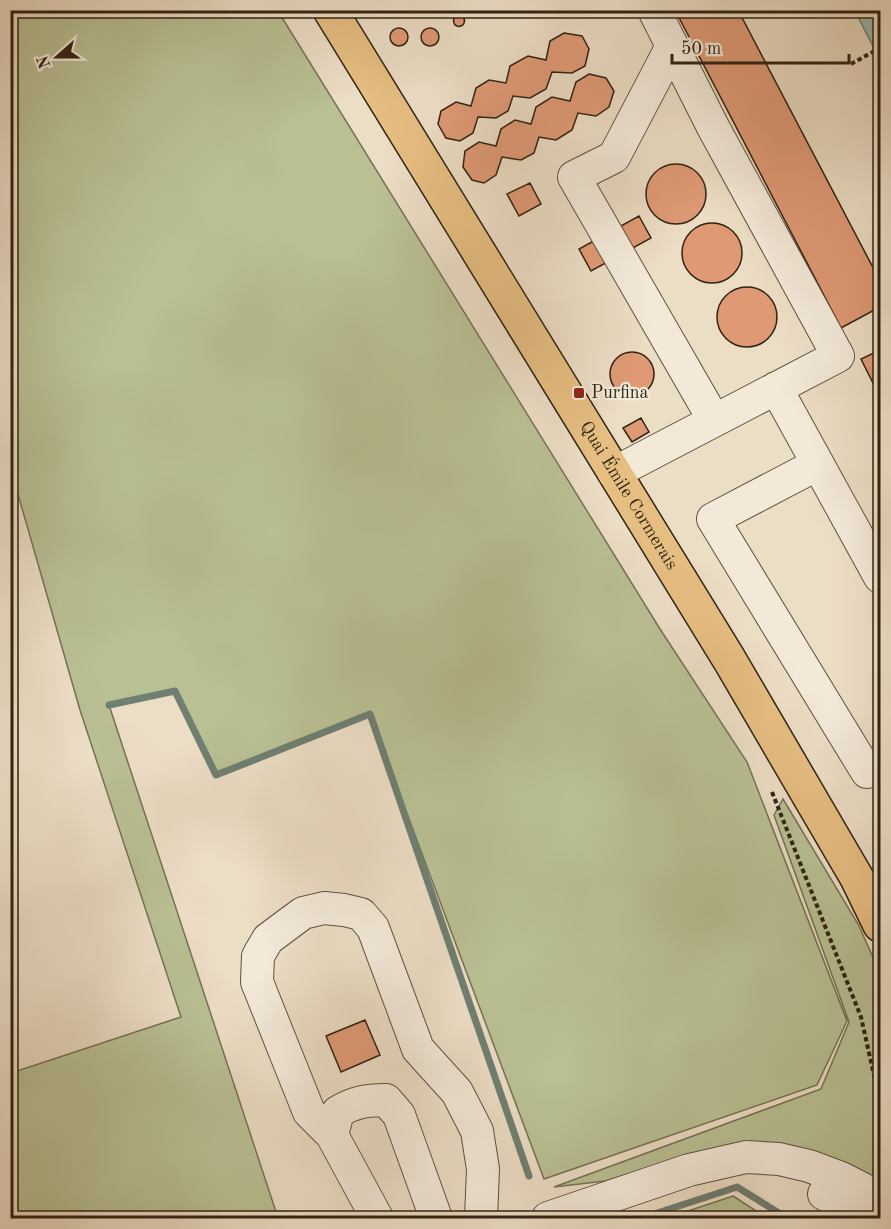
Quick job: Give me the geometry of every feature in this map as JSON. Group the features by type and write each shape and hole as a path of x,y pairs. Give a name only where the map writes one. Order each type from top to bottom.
{"main road":[{"name":"Quai Émile Cormerais","path":"330,10 729,659 858,878 880,925"}],"street":[{"path":"614,473 838,356 713,127 654,10"},
{"path":"672,46 614,157 574,177 714,420"},
{"path":"776,388 880,577"},
{"path":"818,464 713,519 867,772 880,764"},
{"path":"377,1218 333,1136 309,1112 257,982 258,956 268,939 303,913 324,908 361,914 373,928 418,1049 457,1092 477,1131 483,1169 481,1218"},
{"path":"333,1136 338,1112 352,1103 386,1100 399,1115 436,1218"},
{"path":"548,1218 668,1177 746,1157 779,1159 809,1166 841,1178 880,1198"},
{"path":"707,1166 776,1176 805,1184 868,1218"}],"path":[{"path":"851,64 880,48"},
{"path":"770,786 861,1017 880,1102"}],"green space":[{"path":"11,10 278,11 660,629 747,762 847,1021 817,1085 544,1179 370,715 216,775 175,691 109,705 278,1218 11,1218 11,1073 181,1017 80,710 11,470"},
{"path":"783,799 858,924 880,973 880,1186 728,1147 703,1151 605,1181 554,1187 821,1089 849,1022 774,815"},
{"path":"733,1196 767,1218 667,1218"}],"water":[{"path":"855,11 880,11 880,60"}],"building":[{"path":"675,10 738,10 880,281 880,307 841,328"},
{"path":"459,15 465,21 459,27 453,21"},
{"path":"399,28 405,31 408,37 405,43 399,46 393,43 390,37 393,31"},
{"path":"430,28 436,31 439,37 436,43 430,46 424,43 421,37 424,31"},
{"path":"564,33 582,36 589,49 585,66 572,73 552,72 546,89 530,98 513,96 508,111 496,118 478,117 473,133 460,141 446,138 438,124 441,111 456,102 471,106 476,88 489,80 506,83 510,66 528,56 546,60 550,41"},
{"path":"589,74 606,78 614,91 609,107 596,116 578,113 572,130 556,140 539,137 534,153 521,160 502,157 496,175 484,183 472,180 463,167 465,151 479,142 496,146 501,129 515,120 531,124 536,107 552,97 570,101 576,82"},
{"path":"670,164 682,164 693,169 701,177 706,194 704,206 693,219 682,224 670,224 659,219 651,211 646,200 646,188 651,177 659,169"},
{"path":"530,183 541,204 519,216 507,194"},
{"path":"639,216 651,238 591,271 579,249"},
{"path":"706,223 718,223 729,228 737,236 742,253 740,265 729,278 718,283 706,283 695,278 687,270 682,259 682,247 687,236 695,228"},
{"path":"741,287 753,287 764,292 772,300 777,317 775,329 764,342 753,347 741,347 730,342 722,334 717,323 717,311 722,300 730,292"},
{"path":"880,350 880,397 861,359"},
{"path":"632,352 648,358 654,374 648,390 632,396 616,390 610,374 616,358"},
{"path":"641,418 649,432 632,442 623,428"},
{"path":"365,1020 380,1055 341,1072 326,1036"}],"waterway":[{"path":"109,705 175,691 216,775 370,714 529,1176"},
{"path":"642,1218 737,1187 787,1218"}],"place":[{"name":"Purfina","path":"579,393"}]}
